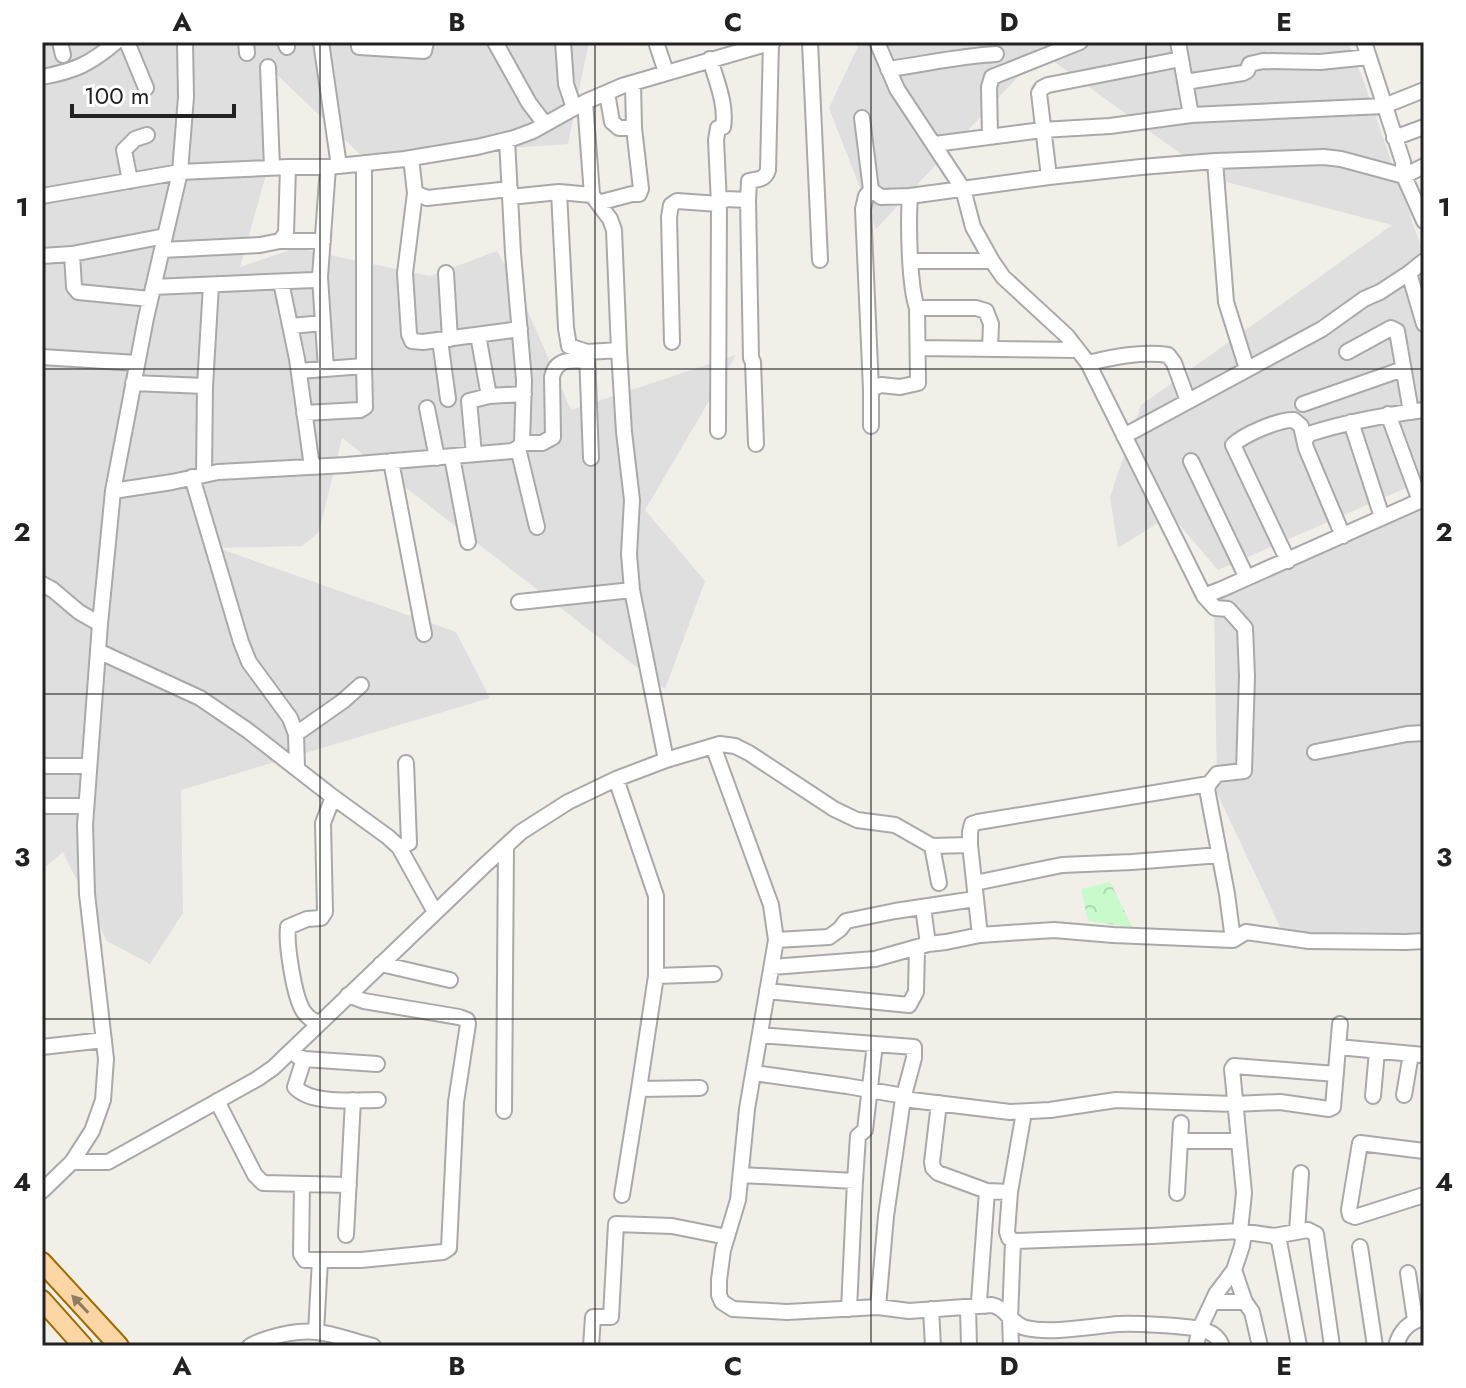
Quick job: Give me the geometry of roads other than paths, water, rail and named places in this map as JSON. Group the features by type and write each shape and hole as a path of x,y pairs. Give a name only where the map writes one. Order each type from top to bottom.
{"main road":[{"path":"42,1262 119,1346"},
{"path":"42,1300 83,1346"}],"street":[{"path":"42,77 87,64 116,42"},
{"path":"127,42 146,88"},
{"path":"42,1191 72,1162 92,1131 103,1100 106,1059 87,894 85,825 100,624 113,491 137,363 180,172 186,97 185,42"},
{"path":"321,42 334,167 320,277 326,369"},
{"path":"359,42 359,47 424,51 426,42"},
{"path":"495,42 529,103 545,124"},
{"path":"563,42 566,84 580,105 595,199 614,230 619,350 632,500 629,554 632,590 666,760"},
{"path":"656,42 666,72"},
{"path":"42,196 180,172 334,167 477,147 533,131 580,105 633,83 772,42 768,170 762,179 749,181 748,200 756,444"},
{"path":"810,42 820,260"},
{"path":"877,42 897,89 963,189 973,227 992,261 1003,277 1067,336 1088,363 1204,596 1215,608 1228,609 1245,628 1244,771 1217,774 1209,784 1207,798 1220,855 1233,940"},
{"path":"1178,42 1191,115"},
{"path":"1364,42 1403,162 1404,176 1420,200 1424,221"},
{"path":"990,136 989,82 992,77 1076,43"},
{"path":"888,69 940,62 995,48 1000,74"},
{"path":"1185,82 1243,73 1250,64 1263,61 1320,62 1369,57"},
{"path":"710,59 725,121 723,127 718,128 716,140 719,204 718,431"},
{"path":"1049,177 1039,93 1042,88 1181,59"},
{"path":"268,67 272,167"},
{"path":"415,193 427,198 559,192 595,199 639,194 633,83"},
{"path":"935,144 1191,115 1384,106 1424,90"},
{"path":"607,93 612,122 619,128 634,128"},
{"path":"862,118 871,190 863,209 871,426"},
{"path":"1394,138 1424,127"},
{"path":"130,181 124,150 135,139 147,135"},
{"path":"507,140 524,394 520,445 537,527"},
{"path":"871,190 881,197 910,196 1049,177 1215,161 1324,157 1404,176 1424,166"},
{"path":"411,158 415,193 405,273 412,341 520,329"},
{"path":"1215,161 1226,302 1247,369"},
{"path":"304,413 360,410 365,407 364,163"},
{"path":"280,241 286,233 288,167"},
{"path":"559,192 567,337 569,346 587,357"},
{"path":"871,389 881,385 900,387 918,383 910,196"},
{"path":"672,342 671,205 677,201 719,204 725,199 748,200"},
{"path":"42,256 163,243 260,245 280,241 323,241"},
{"path":"72,254 74,287 78,292 152,293 211,285 314,280 320,277"},
{"path":"911,261 992,261"},
{"path":"1124,436 1322,329 1424,261"},
{"path":"446,273 448,399"},
{"path":"1409,273 1424,324"},
{"path":"281,282 299,371 312,467"},
{"path":"211,285 198,476 241,642 249,662 290,718 296,734 297,768"},
{"path":"917,308 976,308 986,311 991,324 990,349"},
{"path":"291,326 323,323"},
{"path":"1305,440 1309,434 1351,422 1418,411 1403,369 1397,331 1391,328 1347,352"},
{"path":"478,335 489,396"},
{"path":"918,348 1078,350"},
{"path":"113,491 218,472 512,451 520,445 542,443 553,437 554,368 559,363 619,350"},
{"path":"1088,363 1154,353 1168,355 1188,401"},
{"path":"42,357 137,363"},
{"path":"587,357 591,458"},
{"path":"299,371 364,366"},
{"path":"1303,404 1403,369"},
{"path":"133,383 205,386"},
{"path":"474,454 469,401 489,396 524,394"},
{"path":"427,408 468,542"},
{"path":"1204,596 1422,500 1388,414"},
{"path":"1288,561 1233,445 1235,442 1285,420 1294,420 1301,426 1306,448 1343,536"},
{"path":"1351,422 1382,517"},
{"path":"391,461 424,634"},
{"path":"1191,461 1247,578"},
{"path":"42,584 100,624"},
{"path":"519,602 632,590"},
{"path":"98,651 200,698 388,837 399,847 435,912"},
{"path":"296,734 361,685"},
{"path":"1315,752 1424,733"},
{"path":"72,1162 108,1162 257,1079 273,1068 521,832 568,802 666,760 720,744 735,746 834,809 857,820 895,825 932,846 970,845"},
{"path":"713,746 771,905 776,940 747,1109 738,1200 723,1250 719,1280 722,1302 733,1309 787,1312 878,1307 909,1311 992,1305 1002,1308 1010,1319 1024,1328 1046,1330 1136,1323 1200,1328 1219,1338 1222,1346"},
{"path":"399,847 409,843 406,763"},
{"path":"42,766 89,766"},
{"path":"616,779 656,896 656,976 622,1195"},
{"path":"980,935 970,845 972,824 1209,784"},
{"path":"319,1023 304,1012 298,999 287,939 288,927 307,919 321,918 325,912 323,823 333,797"},
{"path":"42,806 86,806"},
{"path":"504,1111 506,846"},
{"path":"932,846 939,883"},
{"path":"975,883 1062,865 1220,855"},
{"path":"776,940 829,937 846,921 975,899"},
{"path":"767,991 909,1005 916,992 923,946 923,907"},
{"path":"772,967 863,961 980,935 1054,930 1233,940 1246,932 1309,941 1424,941"},
{"path":"381,964 450,980"},
{"path":"656,976 714,974"},
{"path":"302,1184 302,1257 305,1260 374,1259 443,1252 449,1248 456,1102 467,1020 364,1001 348,995"},
{"path":"754,1073 1010,1112 1050,1110 1116,1100 1234,1104 1280,1102 1329,1109 1333,1107 1340,1024"},
{"path":"760,1035 914,1047 886,1216 878,1307"},
{"path":"42,1047 104,1040"},
{"path":"849,1309 858,1136 865,1130 875,1044"},
{"path":"1338,1047 1418,1054 1404,1095"},
{"path":"290,1051 304,1059 377,1064"},
{"path":"1373,1096 1377,1051"},
{"path":"304,1059 295,1087 298,1090 319,1099 378,1100"},
{"path":"1196,1346 1200,1328 1221,1285 1234,1270 1243,1239 1240,1231 1244,1193 1232,1069 1234,1066 1336,1074"},
{"path":"639,1089 700,1088"},
{"path":"346,1235 353,1100"},
{"path":"217,1101 255,1175 263,1183 349,1185"},
{"path":"939,1103 933,1168 938,1173 987,1191 1010,1192"},
{"path":"1024,1112 1010,1192 1009,1238 1013,1241 1240,1231 1274,1236 1308,1230 1316,1234 1332,1346"},
{"path":"1177,1193 1181,1123"},
{"path":"1180,1141 1239,1141"},
{"path":"1424,1151 1360,1143 1350,1215 1355,1217 1424,1195"},
{"path":"1297,1231 1301,1173"},
{"path":"741,1175 855,1181"},
{"path":"985,1306 979,1301 987,1191"},
{"path":"591,1346 593,1317 611,1317 616,1224 672,1226 727,1237"},
{"path":"1274,1236 1279,1241 1299,1346"},
{"path":"1011,1346 1013,1241"},
{"path":"1360,1247 1375,1346"},
{"path":"316,1332 320,1260"},
{"path":"1234,1270 1245,1302 1252,1312 1260,1346"},
{"path":"1396,1346 1404,1329 1420,1319 1408,1273"},
{"path":"1213,1302 1245,1302"},
{"path":"968,1307 969,1346"},
{"path":"931,1309 933,1346"},
{"path":"250,1346 288,1334 316,1332 373,1346"}]}
